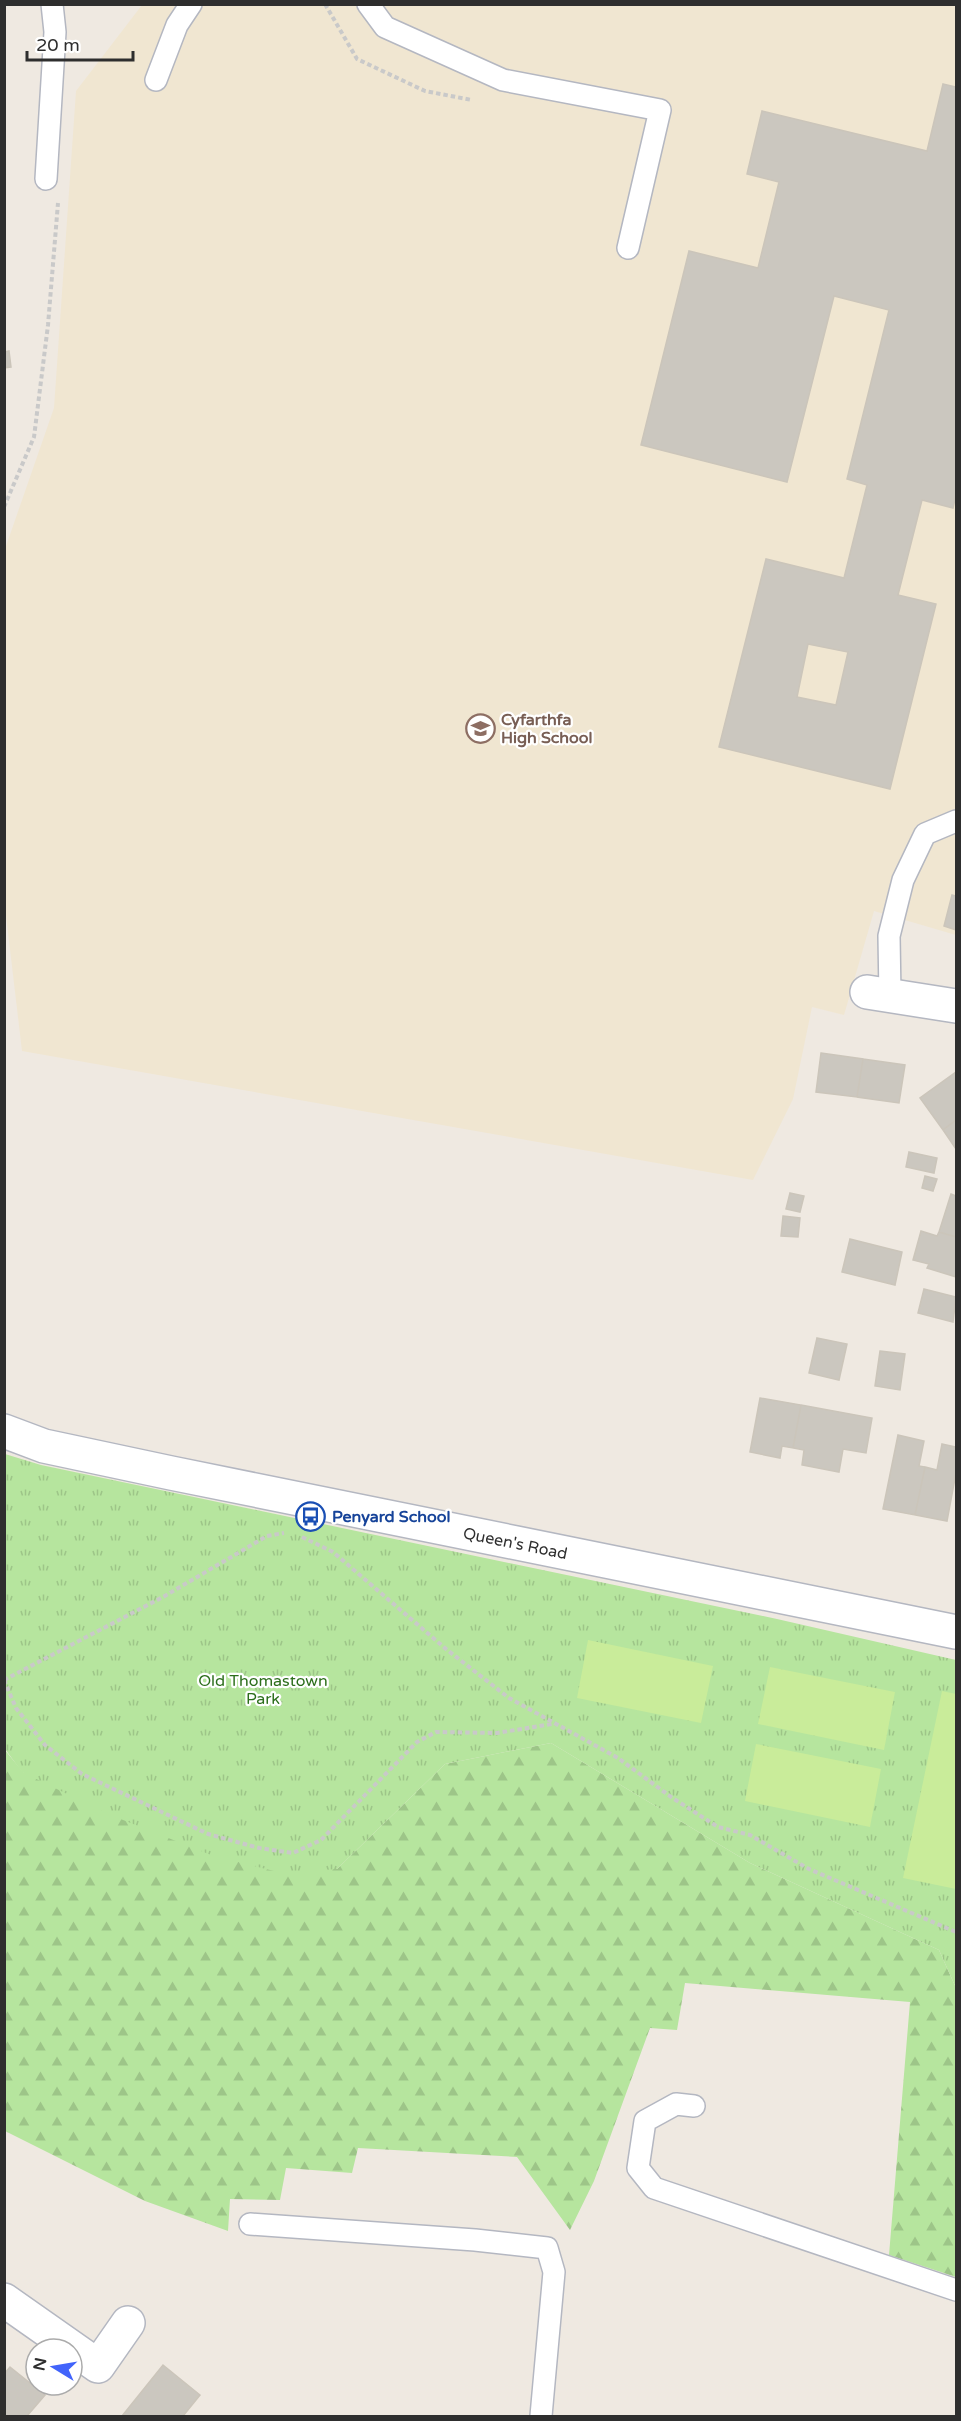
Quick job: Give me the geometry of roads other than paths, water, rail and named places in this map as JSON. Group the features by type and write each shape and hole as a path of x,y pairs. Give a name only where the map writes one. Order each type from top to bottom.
{"street":[{"path":"879,994 957,1006"},
{"name":"Queen's Road","path":"4,1431 44,1446 171,1473 957,1632"},
{"path":"4,2300 98,2366 128,2323"}],"lane":[{"path":"46,179 55,32 52,4"},
{"path":"156,80 177,25 191,4"},
{"path":"368,4 385,27 503,80 660,110 628,248"},
{"path":"879,994 889,936 903,880 925,834 957,821"},
{"path":"694,2106 676,2104 645,2121 638,2168 654,2188 957,2290"},
{"path":"250,2224 475,2240 547,2248 554,2272 541,2416"}],"place":[{"name":"Cyfarthfa High School","path":"480,728"},
{"name":"Penyard School","path":"311,1516"}],"park label":[{"name":"Old Thomastown Park","path":"263,1689"}]}
